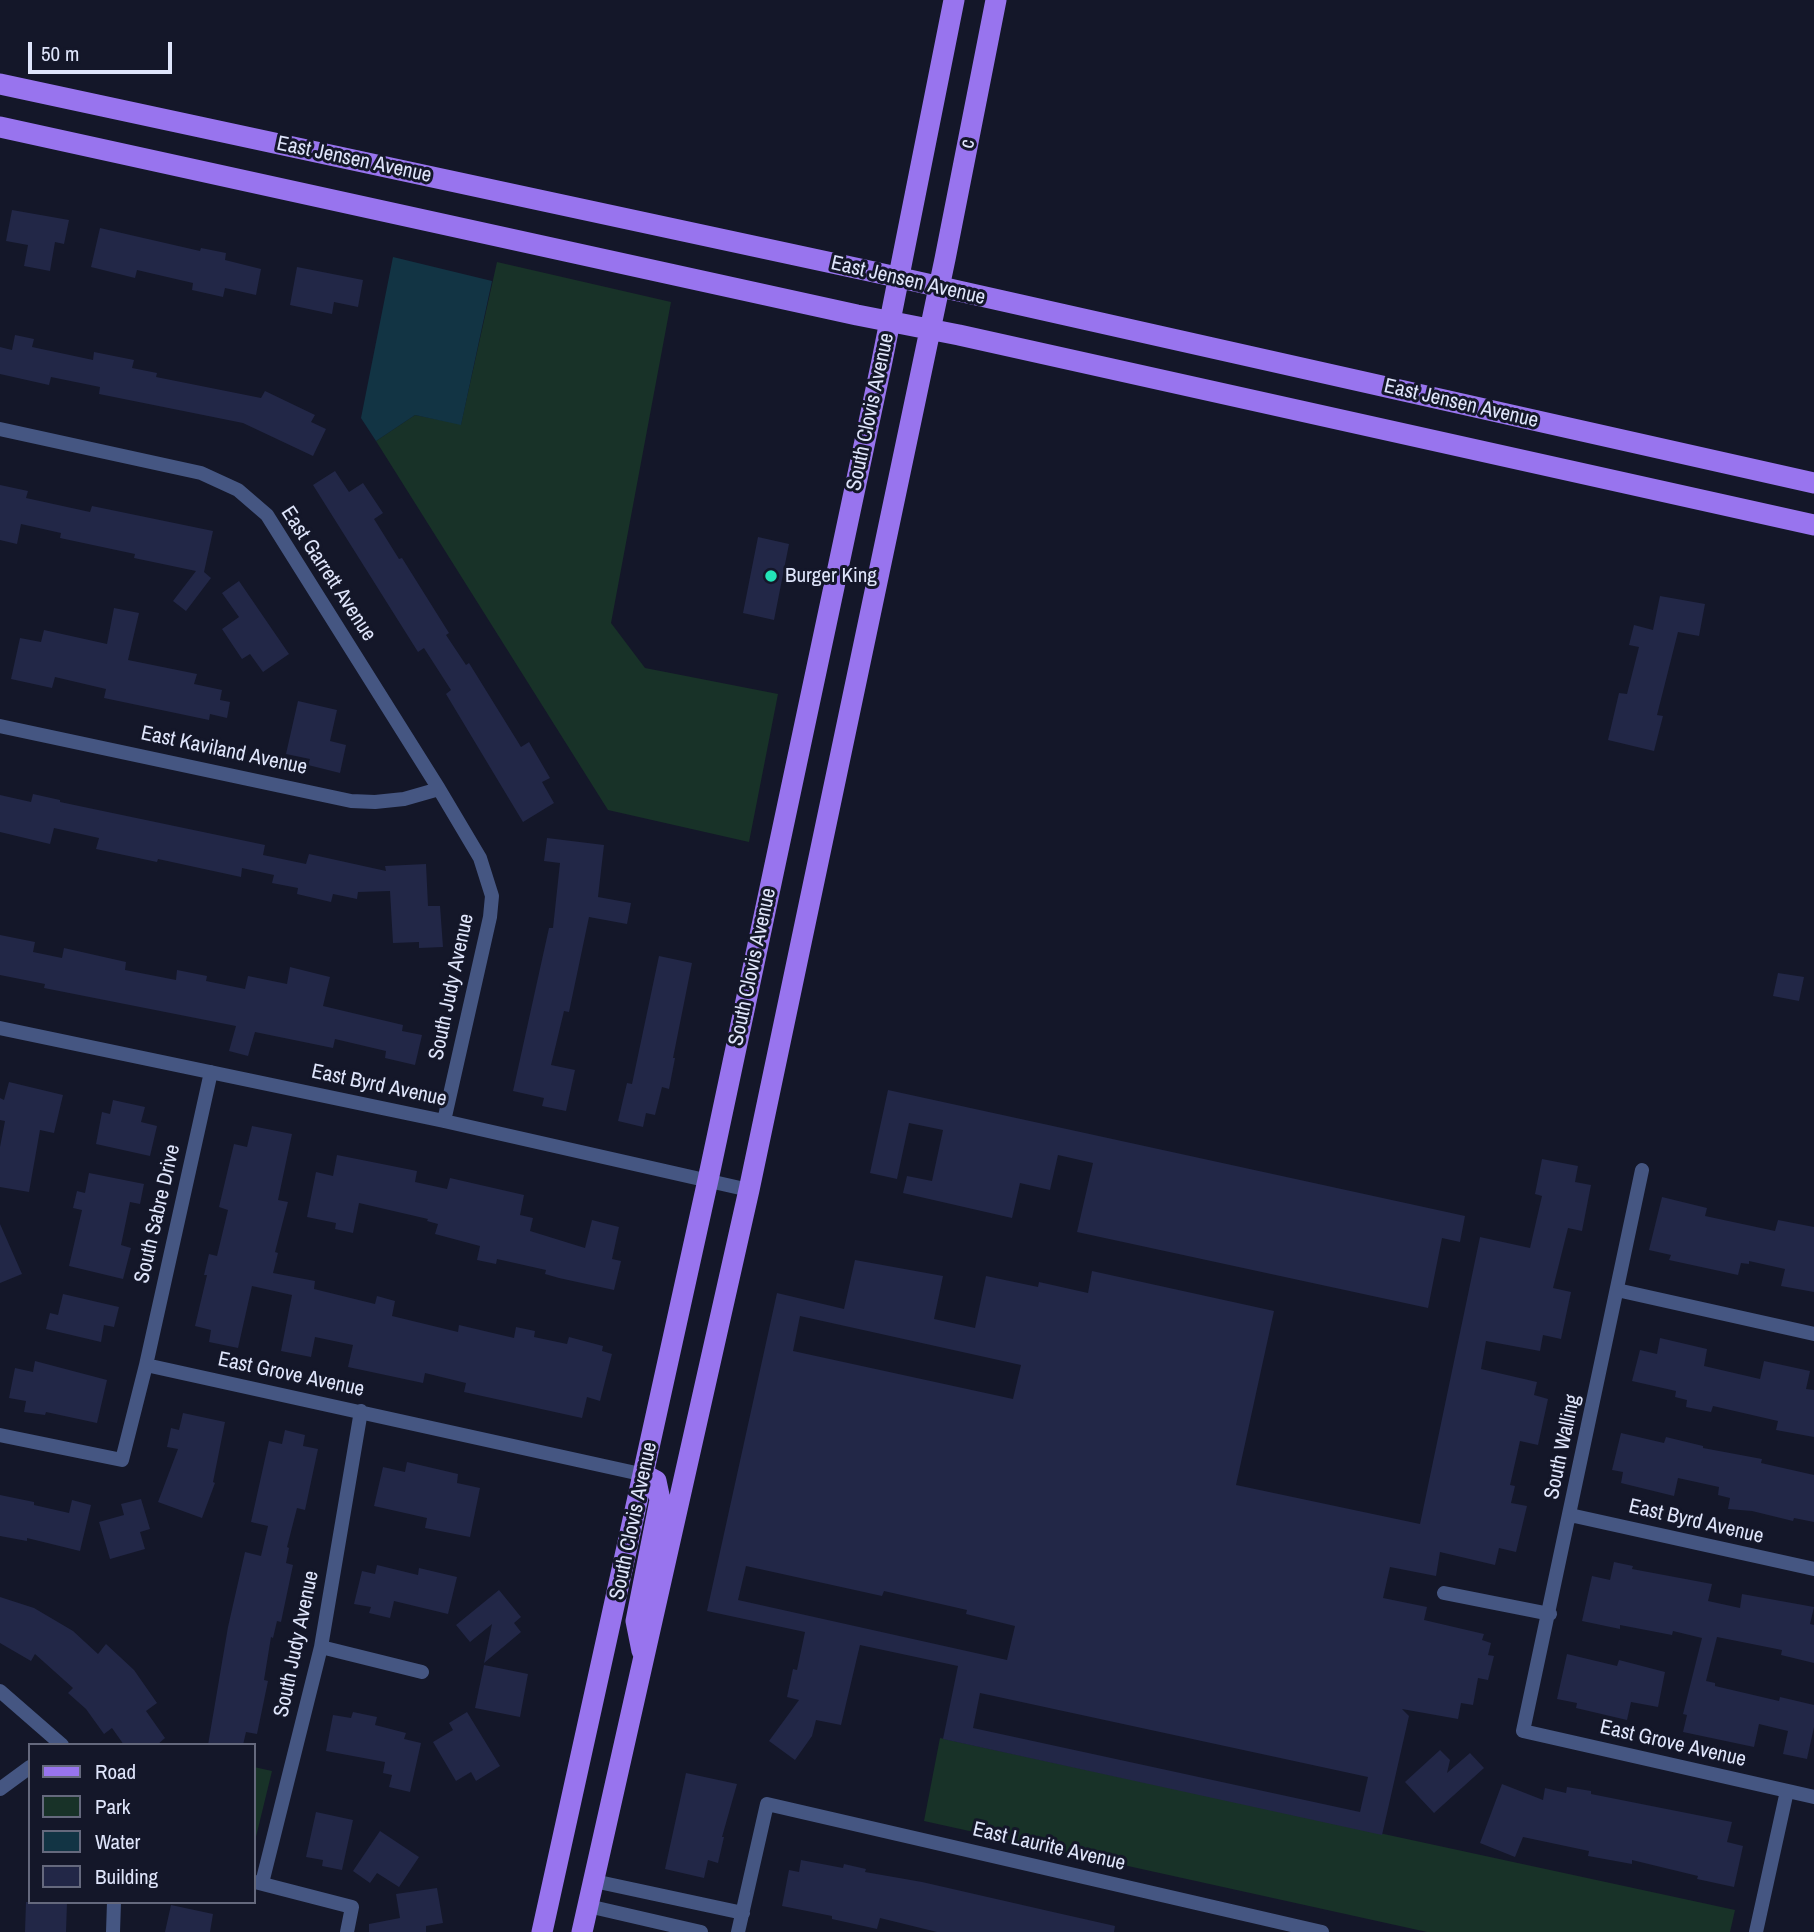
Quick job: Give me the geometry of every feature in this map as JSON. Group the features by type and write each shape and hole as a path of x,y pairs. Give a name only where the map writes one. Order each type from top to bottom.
{"main road":[{"name":"South Clovis Avenue","path":"542,1932 708,1180 890,322 954,0"},
{"name":"c","path":"939,288 996,0"},
{"name":"East Jensen Avenue","path":"0,83 899,278 1814,483"},
{"name":"East Jensen Avenue","path":"0,127 1814,525"},
{"name":"South Clovis Avenue","path":"582,1932 748,1190 939,288"},
{"path":"644,1656 636,1621 660,1500 656,1481 645,1475"}],"street":[{"name":"East Garrett Avenue","path":"0,429 201,473 238,489 267,515 439,789"},
{"name":"East Kaviland Avenue","path":"0,726 351,801 404,799 439,789"},
{"name":"South Judy Avenue","path":"439,789 480,858 492,896 490,917 444,1121"},
{"name":"East Byrd Avenue","path":"0,1028 444,1121 748,1190"},
{"name":"South Sabre Drive","path":"146,1365 211,1072"},
{"name":"South Walling","path":"1523,1731 1550,1614 1642,1170"},
{"path":"1617,1290 1814,1334"},
{"name":"East Grove Avenue","path":"146,1365 645,1475"},
{"path":"0,1435 122,1460 146,1365"},
{"name":"South Judy Avenue","path":"258,1883 321,1647 361,1411"},
{"name":"East Byrd Avenue","path":"1570,1515 1814,1569"},
{"path":"1444,1593 1550,1614"},
{"path":"321,1647 422,1672"},
{"path":"0,1691 61,1743"},
{"name":"East Grove Avenue","path":"1523,1731 1814,1797"},
{"path":"0,1788 28,1768"},
{"path":"1756,1932 1787,1791"},
{"name":"East Laurite Avenue","path":"743,1913 767,1804 1322,1932"},
{"path":"594,1881 743,1913 738,1932"},
{"path":"258,1883 352,1907 347,1932"},
{"path":"113,1932 114,1904"},
{"path":"588,1906 701,1932"}],"green space":[{"path":"497,262 671,302 611,623 645,668 778,694 749,842 608,810 376,441 415,415 461,424"},
{"path":"940,1738 1735,1910 1730,1932 1427,1932 924,1821"},
{"path":"256,1767 272,1771 256,1837"}],"water":[{"path":"393,257 492,281 461,425 415,415 376,441 361,418"}],"building":[{"path":"12,210 69,220 64,244 55,242 50,271 24,266 28,245 6,241"},
{"path":"100,228 200,251 201,248 226,253 225,260 261,269 256,295 225,288 223,297 192,290 193,283 137,270 135,278 91,267"},
{"path":"297,267 363,280 358,307 334,302 332,314 290,305"},
{"path":"15,335 34,339 32,347 93,360 94,352 134,360 132,368 157,373 156,377 261,398 265,391 315,415 311,422 326,429 313,456 243,423 99,394 100,387 51,377 49,385 0,374 0,347 12,350"},
{"path":"335,471 349,492 363,483 383,513 374,519 449,633 446,635 466,665 469,663 521,747 529,742 550,778 542,782 554,803 523,822 446,694 451,690 424,648 418,652 313,485"},
{"path":"0,485 28,491 26,498 90,512 92,506 213,531 204,572 211,578 186,611 173,601 196,571 134,558 135,554 60,538 61,533 21,524 17,544 0,540"},
{"path":"758,537 789,544 774,620 743,613"},
{"path":"239,581 289,654 263,672 250,654 242,659 222,629 239,617 222,593"},
{"path":"1660,596 1705,604 1699,636 1678,632 1657,715 1663,716 1654,751 1608,740 1619,693 1627,694 1639,647 1629,645 1634,625 1653,630"},
{"path":"114,608 139,613 128,660 197,674 194,684 222,690 220,700 230,702 227,718 210,714 209,720 104,698 106,689 55,677 52,688 11,679 20,638 41,642 44,630 107,644"},
{"path":"298,701 337,710 330,741 346,745 340,773 308,765 310,759 286,754"},
{"path":"33,794 265,845 263,855 306,864 309,854 386,871 385,866 426,864 428,906 440,906 443,947 419,948 419,942 393,943 390,891 358,892 357,899 333,894 331,902 297,894 298,888 272,883 274,875 242,868 241,877 96,849 99,838 54,828 50,844 0,832 0,795 31,802"},
{"path":"547,838 604,845 598,897 631,903 627,924 589,917 569,1012 564,1011 551,1065 575,1070 566,1111 542,1106 544,1098 513,1091 549,928 553,928 560,863 544,861"},
{"path":"0,935 35,942 33,952 62,958 64,948 126,962 125,970 176,980 177,970 207,976 206,981 245,989 248,976 287,984 290,967 330,977 323,1006 403,1025 402,1031 422,1035 415,1065 385,1058 386,1051 335,1039 333,1048 255,1032 248,1056 229,1051 236,1026 44,988 45,984 0,975"},
{"path":"659,956 692,963 669,1089 662,1087 655,1115 646,1113 643,1127 618,1121 627,1083 632,1084"},
{"path":"1778,973 1804,977 1799,1001 1773,996"},
{"path":"9,1082 63,1095 54,1133 40,1130 29,1192 0,1187 0,1147 5,1121 0,1120 0,1098 4,1100"},
{"path":"888,1090 1465,1216 1460,1242 1442,1238 1428,1308 1077,1232 1093,1163 1058,1155 1050,1190 1020,1183 1012,1218 903,1193 907,1176 932,1181 943,1130 909,1123 897,1179 870,1173"},
{"path":"113,1100 145,1107 141,1122 157,1126 150,1156 96,1144 102,1112 110,1114"},
{"path":"252,1126 292,1134 278,1200 288,1202 275,1252 278,1253 273,1273 315,1281 314,1289 375,1304 377,1296 395,1301 392,1316 458,1332 459,1325 514,1338 516,1327 535,1331 534,1337 567,1344 569,1337 603,1346 602,1351 612,1354 600,1401 587,1397 582,1418 464,1392 466,1383 425,1373 423,1383 348,1367 353,1345 315,1337 311,1357 281,1351 292,1295 252,1286 238,1348 209,1342 211,1330 195,1326 207,1275 204,1275 209,1254 217,1256 228,1210 219,1207 234,1144 247,1147"},
{"path":"337,1155 417,1171 415,1182 447,1189 450,1178 524,1195 520,1215 533,1218 530,1231 585,1248 592,1220 619,1227 612,1259 621,1261 614,1290 559,1278 545,1274 546,1270 497,1259 496,1264 477,1260 480,1246 435,1234 438,1224 427,1221 428,1219 359,1203 353,1233 335,1229 336,1223 307,1217 316,1172 333,1176"},
{"path":"1542,1159 1578,1166 1575,1182 1591,1185 1582,1231 1568,1228 1553,1288 1571,1292 1561,1339 1543,1335 1540,1351 1486,1341 1481,1369 1537,1382 1534,1395 1548,1399 1538,1445 1520,1441 1510,1485 1515,1486 1511,1503 1527,1506 1516,1552 1499,1548 1495,1565 1440,1552 1436,1576 1390,1567 1383,1598 1427,1607 1424,1620 1484,1634 1482,1640 1491,1643 1488,1655 1494,1656 1488,1680 1478,1678 1473,1705 1461,1703 1458,1719 1402,1709 1409,1716 1382,1835 943,1739 958,1666 860,1645 841,1725 816,1720 812,1736 795,1760 769,1741 799,1700 787,1697 793,1669 797,1670 805,1632 707,1611 777,1293 844,1309 855,1260 943,1276 934,1319 975,1328 986,1276 1038,1287 1039,1282 1088,1293 1092,1271 1274,1311 1236,1485 1420,1524 1480,1237 1530,1248 1542,1196 1535,1194","holes":["800,1316 1021,1365 1013,1399 793,1351","746,1566 882,1596 884,1591 967,1610 966,1614 1015,1626 1007,1660 738,1600","980,1693 1368,1777 1360,1812 973,1728"]},
{"path":"89,1173 144,1184 140,1204 130,1202 121,1245 131,1248 123,1279 69,1266 82,1210 73,1208 77,1191 85,1193"},
{"path":"1662,1197 1707,1208 1705,1216 1775,1231 1778,1220 1814,1227 1814,1292 1781,1286 1785,1269 1749,1261 1749,1264 1741,1263 1738,1275 1669,1260 1671,1255 1649,1250"},
{"path":"0,1224 22,1274 0,1283"},
{"path":"63,1294 119,1307 114,1327 104,1325 101,1342 46,1329 50,1313 58,1315"},
{"path":"1660,1338 1707,1349 1704,1366 1760,1379 1764,1361 1810,1371 1806,1389 1814,1390 1814,1437 1776,1430 1778,1421 1713,1406 1711,1412 1686,1407 1687,1400 1675,1397 1676,1391 1632,1381 1640,1350 1657,1354"},
{"path":"35,1361 107,1380 97,1423 46,1412 45,1415 24,1412 26,1401 9,1398 15,1368 33,1372"},
{"path":"183,1413 225,1422 213,1482 215,1483 202,1518 158,1502 178,1449 167,1447 171,1428 179,1430"},
{"path":"285,1430 305,1435 303,1446 318,1449 305,1510 297,1508 287,1547 286,1563 293,1565 281,1622 277,1621 273,1638 271,1637 264,1680 268,1681 257,1734 246,1732 243,1743 208,1743 228,1627 245,1552 261,1556 268,1526 251,1522 269,1441 282,1444"},
{"path":"1621,1433 1664,1443 1666,1437 1703,1448 1762,1459 1761,1463 1814,1475 1814,1522 1794,1518 1793,1521 1752,1511 1728,1509 1730,1498 1718,1495 1719,1487 1678,1478 1674,1496 1621,1483 1623,1472 1612,1470"},
{"path":"407,1462 458,1474 457,1483 480,1488 470,1537 425,1528 427,1518 374,1506 383,1467 405,1472"},
{"path":"0,1495 69,1513 72,1500 91,1505 80,1551 27,1538 27,1541 0,1536"},
{"path":"141,1499 150,1529 140,1532 145,1549 110,1559 99,1522 124,1515 121,1504"},
{"path":"1614,1562 1633,1566 1632,1569 1712,1584 1708,1601 1740,1608 1742,1594 1814,1607 1810,1624 1814,1625 1814,1663 1781,1655 1782,1650 1717,1637 1706,1681 1715,1683 1715,1686 1779,1701 1780,1697 1814,1705 1814,1727 1807,1759 1783,1754 1788,1731 1759,1724 1754,1747 1683,1732 1687,1715 1683,1714 1702,1638 1673,1631 1672,1635 1582,1621 1592,1576 1610,1580"},
{"path":"377,1565 418,1575 419,1568 457,1577 448,1614 394,1601 390,1618 369,1613 371,1607 354,1604 362,1571 375,1574"},
{"path":"499,1590 521,1617 514,1623 521,1632 484,1663 492,1624 470,1642 456,1625"},
{"path":"0,1597 34,1608 73,1631 98,1654 106,1644 134,1670 157,1703 146,1711 165,1738 159,1743 123,1743 112,1728 104,1734 86,1709 68,1693 73,1688 35,1654 31,1661 0,1643"},
{"path":"1567,1654 1617,1666 1619,1660 1665,1672 1658,1707 1631,1702 1627,1720 1576,1708 1577,1703 1557,1699"},
{"path":"484,1665 528,1674 520,1717 475,1708"},
{"path":"353,1712 377,1717 375,1725 406,1733 404,1739 421,1743 410,1792 389,1787 392,1775 383,1773 385,1762 326,1751 333,1715 351,1718"},
{"path":"467,1712 500,1766 476,1781 471,1772 456,1781 433,1742 453,1730 449,1723"},
{"path":"1440,1750 1450,1760 1447,1773 1470,1753 1484,1768 1434,1813 1405,1782"},
{"path":"686,1773 737,1784 722,1837 718,1863 708,1860 704,1878 665,1869"},
{"path":"1502,1784 1543,1800 1545,1788 1566,1793 1567,1787 1732,1822 1727,1842 1743,1846 1734,1887 1632,1860 1632,1864 1588,1856 1589,1851 1523,1837 1515,1857 1480,1843"},
{"path":"316,1812 353,1820 342,1870 322,1866 323,1860 306,1857"},
{"path":"380,1831 419,1857 399,1887 377,1873 370,1883 353,1871"},
{"path":"801,1860 843,1868 844,1864 866,1869 865,1872 922,1882 1115,1926 1114,1932 937,1932 880,1918 877,1929 832,1919 832,1916 782,1906 789,1870 799,1872"},
{"path":"437,1888 443,1923 426,1926 426,1932 369,1932 369,1924 400,1918 396,1894"},
{"path":"26,1902 67,1904 66,1932 25,1932"},
{"path":"171,1905 213,1914 210,1932 165,1932"}],"place":[{"name":"Burger King","path":"771,576"}]}
